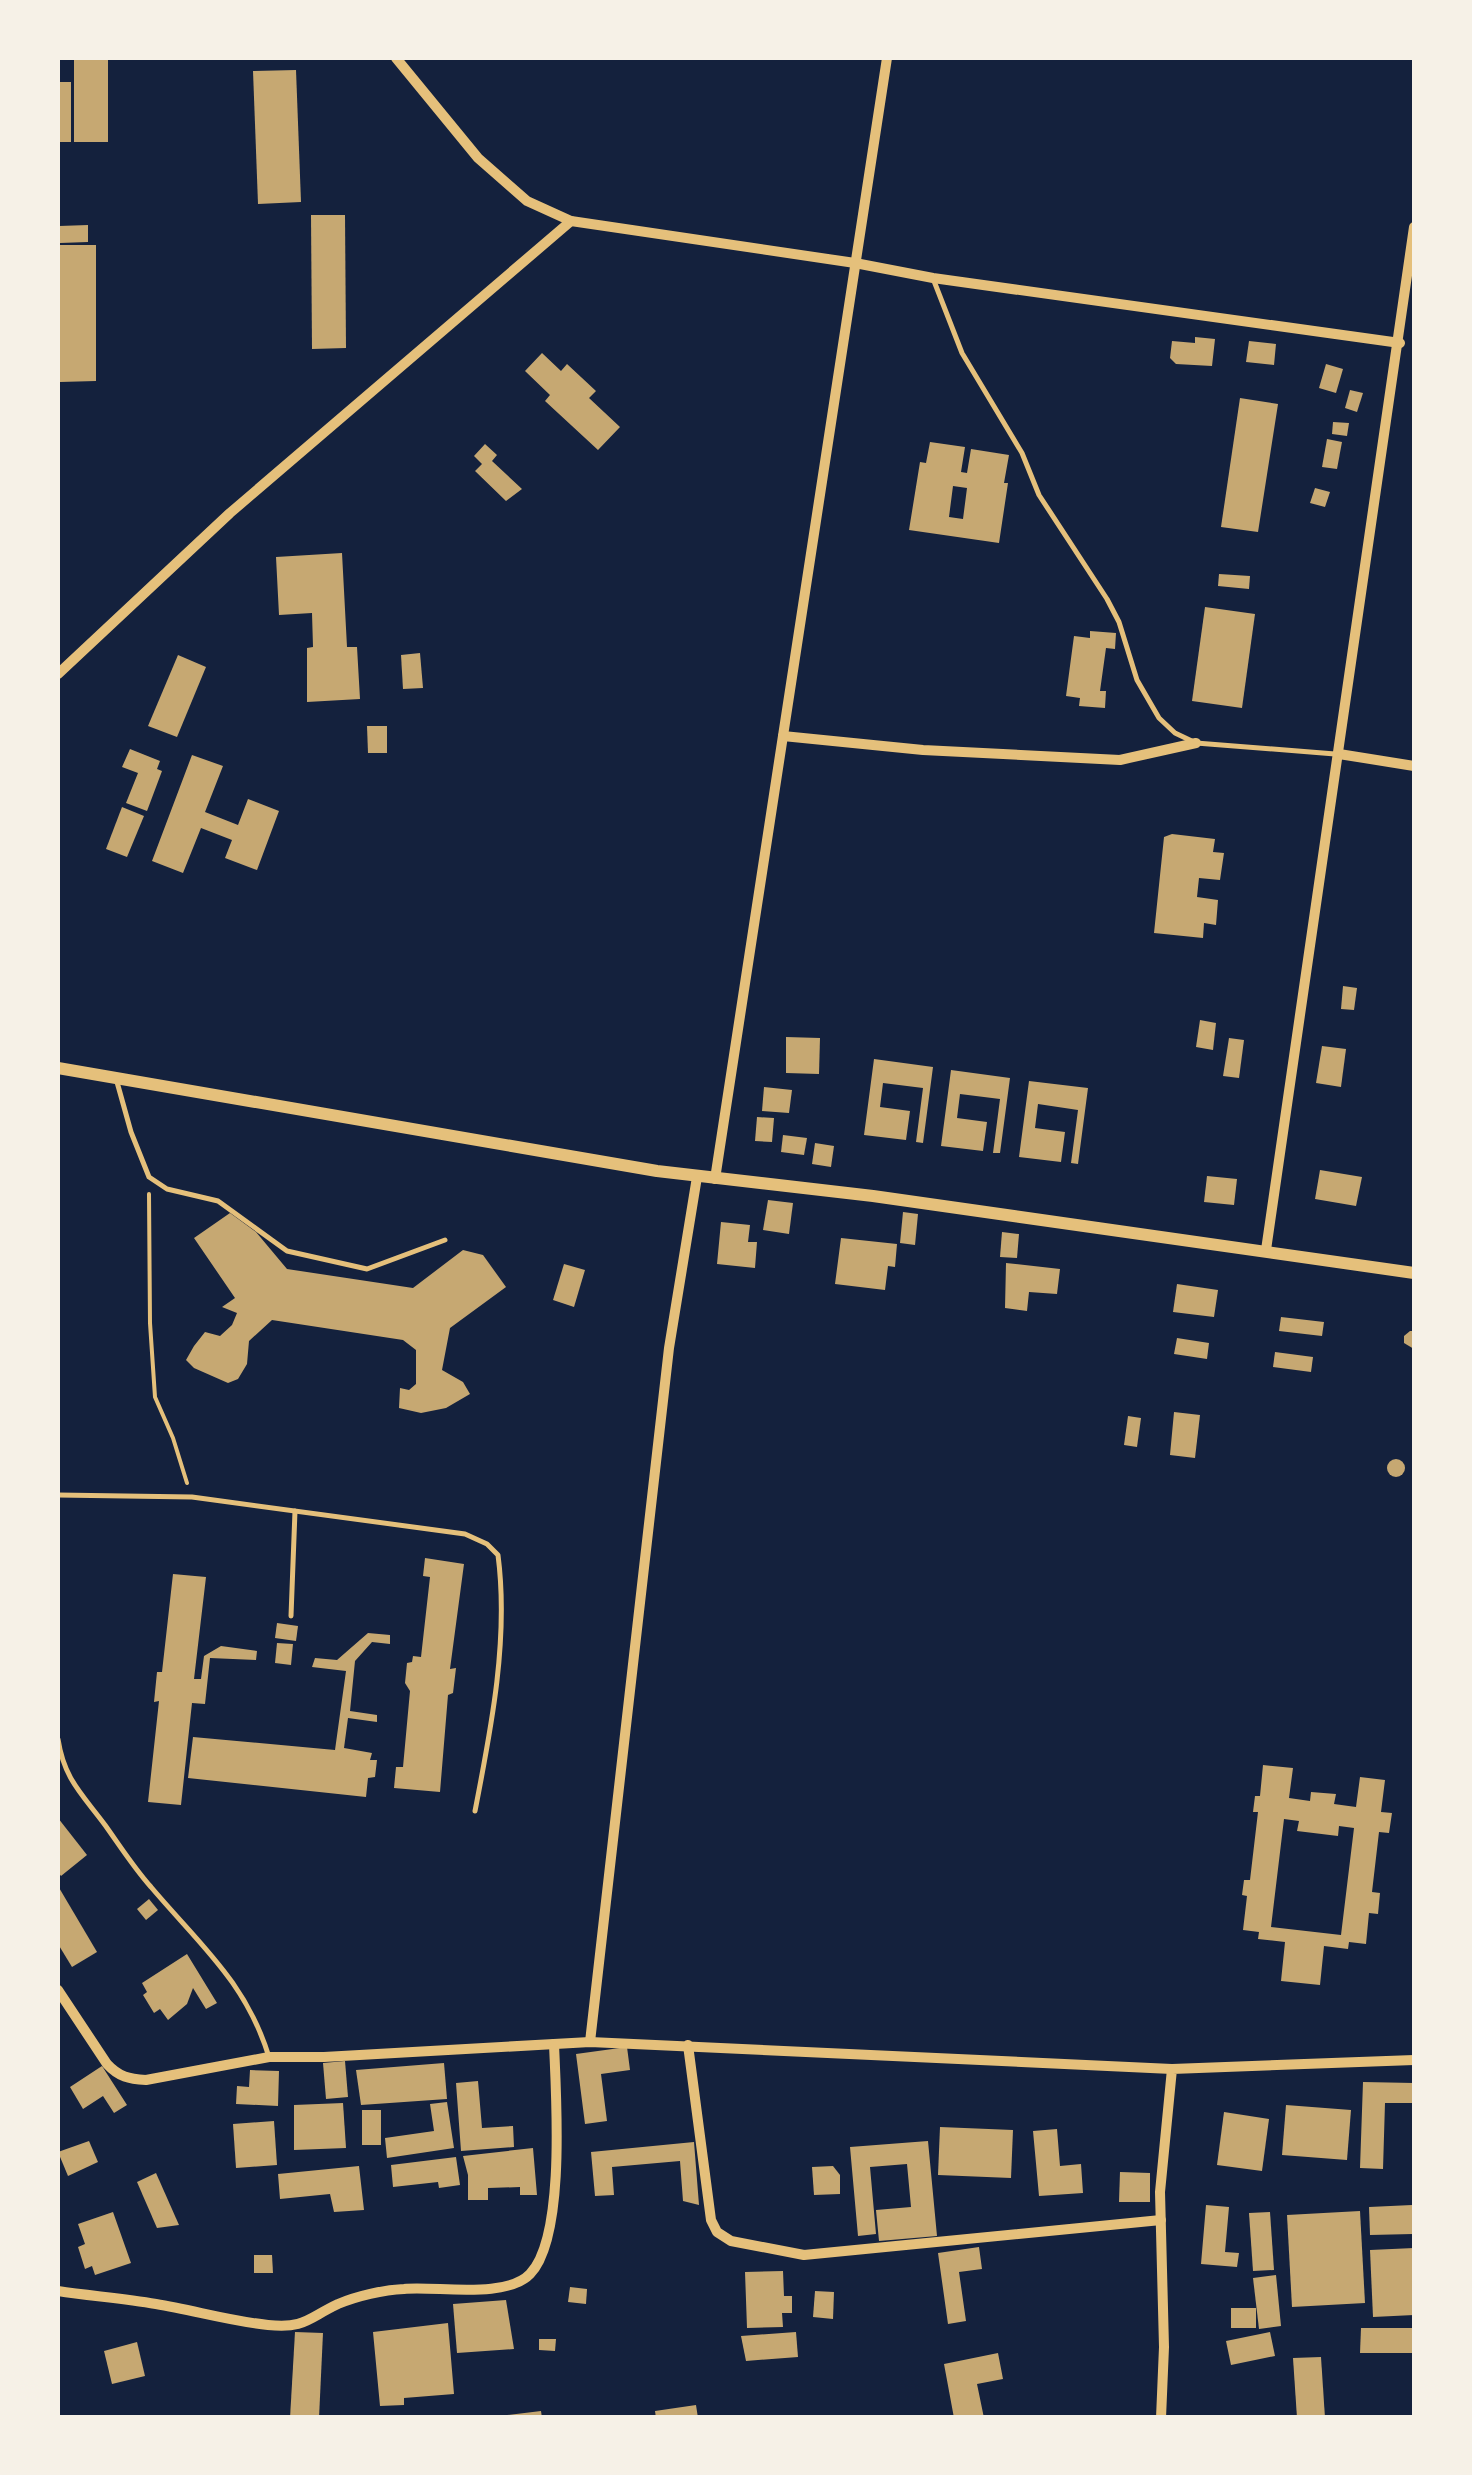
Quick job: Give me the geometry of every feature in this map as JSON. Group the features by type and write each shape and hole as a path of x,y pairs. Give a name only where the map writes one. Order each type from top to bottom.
{"street":[{"path":"396,58 478,158 527,201 572,221 933,278 1400,343"},
{"path":"715,1179 888,58"},
{"path":"58,674 230,514 572,221"},
{"path":"1266,1250 1414,227"},
{"path":"783,736 923,750 1120,760 1196,742"},
{"path":"1339,754 1414,766"},
{"path":"58,1068 697,1177 873,1196 1414,1273"},
{"path":"590,2042 669,1348 697,1177"},
{"path":"58,1990 116,2074 146,2080 270,2057 590,2042 1172,2068 1414,2060"},
{"path":"58,2292 152,2303 268,2325 298,2325 337,2305 403,2288 506,2288 528,2276 542,2257 558,2154 554,2044"},
{"path":"688,2045 711,2220 717,2232 731,2240 804,2255 1160,2220"},
{"path":"1161,2418 1164,2347 1160,2220 1172,2068"}],"lane":[{"path":"933,278 962,353 1022,452 1039,495 1107,598 1119,622 1137,680 1159,718 1174,732 1196,742 1339,754"},
{"path":"116,1079 149,1177 167,1189 218,1201 287,1251 367,1269 445,1240"},
{"path":"58,1495 192,1497 465,1534 488,1544 498,1554 500,1621 492,1721 475,1811"},
{"path":"291,1616 295,1510"},
{"path":"58,1739 70,1783 148,1884 236,1984 258,2022 270,2057"}],"path":[{"path":"149,1177 154,1397 173,1438 192,1497"}],"building":[{"path":"74,58 108,58 108,142 74,142"},
{"path":"296,70 301,202 258,204 253,71"},
{"path":"58,82 71,82 71,142 58,142"},
{"path":"311,215 345,215 346,348 312,349"},
{"path":"88,225 88,242 60,243 59,226"},
{"path":"60,245 96,245 96,381 60,382"},
{"path":"1195,337 1215,339 1212,366 1176,364 1170,358 1172,341 1195,343"},
{"path":"1249,341 1276,344 1274,365 1246,362"},
{"path":"542,353 561,371 567,364 596,391 589,398 620,427 598,450 545,401 550,395 525,371"},
{"path":"1326,364 1343,369 1336,393 1319,388"},
{"path":"1350,390 1363,393 1357,412 1345,408"},
{"path":"1240,398 1278,404 1258,532 1221,527"},
{"path":"1333,422 1349,423 1347,436 1332,434"},
{"path":"1327,439 1342,442 1337,469 1322,467"},
{"path":"930,442 965,447 961,472 967,473 971,449 1009,455 999,543 909,530 920,462 926,463","holes":["953,486 967,488 963,519 949,517"]},
{"path":"485,444 497,455 492,461 522,489 506,501 475,471 482,464 474,456"},
{"path":"1315,488 1330,492 1325,507 1310,503"},
{"path":"342,553 347,647 357,647 360,699 307,702 307,648 313,647 312,613 279,615 276,557"},
{"path":"1219,574 1250,576 1249,589 1218,586"},
{"path":"1205,607 1255,614 1242,708 1192,701"},
{"path":"1090,631 1116,633 1115,649 1106,648 1100,691 1106,691 1105,708 1079,706 1080,698 1066,696 1074,636 1090,638"},
{"path":"420,653 423,688 403,689 401,655"},
{"path":"178,655 206,667 177,737 148,726"},
{"path":"367,726 387,726 387,753 368,753"},
{"path":"130,749 160,761 157,769 162,771 147,811 126,803 138,773 122,767"},
{"path":"192,755 223,766 205,812 238,825 248,799 279,811 257,870 225,858 232,840 201,828 183,873 152,861"},
{"path":"122,807 144,816 127,857 106,849"},
{"path":"1172,834 1215,839 1213,852 1224,853 1220,880 1199,878 1197,897 1218,900 1216,925 1204,923 1203,938 1154,933 1164,837"},
{"path":"1343,986 1357,988 1354,1010 1341,1009"},
{"path":"1200,1020 1216,1023 1213,1050 1196,1047"},
{"path":"786,1037 820,1038 819,1074 786,1073"},
{"path":"1229,1038 1244,1040 1239,1078 1223,1076"},
{"path":"1322,1046 1346,1049 1341,1087 1316,1083"},
{"path":"874,1059 933,1067 923,1143 916,1142 923,1088 883,1083 880,1107 910,1111 906,1140 864,1135"},
{"path":"951,1070 1010,1078 1000,1153 993,1153 1000,1099 960,1094 957,1118 987,1122 983,1151 941,1146"},
{"path":"1029,1081 1088,1088 1078,1164 1071,1163 1078,1110 1038,1104 1035,1128 1065,1132 1061,1162 1019,1157"},
{"path":"764,1087 792,1090 789,1113 762,1111"},
{"path":"757,1117 774,1118 772,1142 755,1141"},
{"path":"783,1135 807,1138 804,1155 781,1152"},
{"path":"815,1143 834,1146 831,1167 812,1164"},
{"path":"1320,1170 1362,1177 1356,1206 1315,1199"},
{"path":"1207,1176 1237,1179 1234,1205 1204,1202"},
{"path":"768,1200 793,1203 789,1234 763,1230"},
{"path":"903,1212 918,1214 915,1245 900,1243"},
{"path":"230,1213 256,1232 287,1269 413,1288 463,1250 483,1255 506,1287 450,1328 442,1370 463,1382 470,1394 446,1408 421,1413 399,1408 400,1388 409,1390 416,1384 416,1350 403,1340 272,1320 249,1341 247,1364 238,1379 228,1383 194,1368 186,1360 194,1346 205,1332 220,1336 232,1325 237,1313 222,1307 235,1298 194,1238"},
{"path":"721,1222 750,1225 748,1242 757,1242 755,1268 717,1264"},
{"path":"1002,1232 1019,1234 1017,1258 1000,1257"},
{"path":"841,1238 897,1244 895,1267 888,1266 885,1290 835,1284"},
{"path":"1006,1263 1060,1269 1057,1294 1029,1292 1027,1311 1005,1308"},
{"path":"564,1264 585,1270 574,1307 553,1300"},
{"path":"1177,1284 1218,1290 1214,1317 1173,1312"},
{"path":"1281,1317 1324,1322 1322,1336 1279,1331"},
{"path":"1414,1331 1414,1349 1404,1343 1404,1336"},
{"path":"1177,1338 1209,1343 1207,1359 1174,1354"},
{"path":"1275,1352 1313,1357 1311,1372 1273,1367"},
{"path":"1174,1412 1200,1415 1195,1458 1170,1455"},
{"path":"1128,1416 1141,1418 1137,1447 1124,1445"},
{"path":"1396,1459 1403,1461 1403,1475 1396,1477 1389,1475 1387,1468 1389,1461"},
{"path":"425,1558 464,1564 440,1792 394,1788 396,1767 403,1767 410,1691 405,1683 407,1663 412,1662 413,1656 421,1657 430,1577 423,1576"},
{"path":"173,1574 206,1577 194,1679 201,1679 204,1656 221,1646 257,1651 256,1660 210,1658 205,1704 192,1703 181,1805 148,1802 159,1701 154,1702 157,1672 162,1672"},
{"path":"277,1623 298,1626 296,1641 275,1638"},
{"path":"368,1633 390,1635 390,1644 372,1642 355,1661 350,1711 377,1715 377,1722 348,1718 344,1748 372,1753 370,1760 377,1760 375,1777 368,1778 366,1797 188,1778 193,1737 335,1750 346,1671 312,1667 315,1658 337,1660"},
{"path":"277,1643 293,1644 291,1665 275,1663"},
{"path":"1263,1765 1293,1768 1289,1798 1310,1801 1311,1792 1336,1794 1334,1804 1356,1807 1360,1777 1385,1780 1381,1812 1392,1813 1389,1833 1379,1832 1372,1892 1380,1893 1378,1914 1369,1913 1366,1944 1349,1942 1348,1949 1324,1946 1320,1985 1281,1981 1285,1942 1258,1939 1259,1932 1243,1930 1247,1896 1242,1895 1244,1880 1250,1880 1258,1812 1253,1812 1255,1796 1260,1796","holes":["1284,1819 1299,1821 1297,1831 1338,1836 1339,1826 1354,1828 1341,1935 1271,1927"]},
{"path":"58,1818 87,1855 61,1876 58,1872"},
{"path":"58,1886 97,1952 72,1967 58,1944"},
{"path":"149,1899 158,1910 146,1920 137,1909"},
{"path":"187,1954 217,2003 206,2009 193,1988 187,2004 168,2020 160,2009 154,2013 143,1995 147,1992 142,1983"},
{"path":"627,2047 630,2070 601,2074 607,2121 585,2124 576,2054"},
{"path":"345,2061 348,2097 326,2099 323,2063"},
{"path":"444,2063 447,2099 361,2105 356,2070"},
{"path":"102,2066 127,2105 114,2113 103,2096 83,2109 70,2087"},
{"path":"250,2070 279,2071 278,2106 236,2104 237,2086 249,2087"},
{"path":"478,2081 482,2128 513,2126 514,2147 461,2151 456,2083"},
{"path":"1363,2082 1414,2083 1414,2103 1385,2103 1383,2169 1360,2168"},
{"path":"447,2102 454,2148 387,2158 385,2138 434,2131 430,2104"},
{"path":"343,2103 346,2148 294,2150 294,2105"},
{"path":"1286,2105 1351,2110 1347,2160 1282,2155"},
{"path":"362,2110 381,2110 381,2145 362,2145"},
{"path":"1224,2112 1269,2119 1262,2171 1217,2165"},
{"path":"274,2121 277,2165 236,2168 233,2124"},
{"path":"940,2127 1013,2130 1011,2178 938,2175"},
{"path":"1057,2129 1060,2166 1081,2164 1083,2193 1039,2196 1033,2131"},
{"path":"89,2141 98,2162 68,2176 58,2152"},
{"path":"928,2141 937,2236 879,2241 876,2210 911,2207 907,2164 870,2167 876,2234 858,2236 850,2147"},
{"path":"694,2142 699,2205 683,2201 680,2161 612,2167 614,2195 595,2196 591,2152"},
{"path":"533,2148 537,2195 520,2195 520,2187 488,2188 488,2200 468,2200 463,2156"},
{"path":"456,2157 460,2185 439,2188 438,2182 393,2187 391,2165"},
{"path":"359,2166 364,2210 334,2212 330,2194 280,2199 278,2174"},
{"path":"833,2166 840,2175 840,2194 814,2195 812,2167"},
{"path":"1120,2172 1150,2173 1150,2202 1119,2202"},
{"path":"156,2173 179,2225 157,2228 137,2182"},
{"path":"1206,2205 1229,2207 1225,2252 1239,2253 1237,2267 1201,2264"},
{"path":"1412,2205 1413,2234 1370,2235 1369,2207"},
{"path":"1360,2211 1365,2303 1292,2307 1287,2215"},
{"path":"113,2212 131,2263 95,2275 92,2266 85,2269 78,2247 85,2244 78,2224"},
{"path":"1270,2212 1274,2270 1253,2271 1249,2213"},
{"path":"979,2247 982,2269 959,2272 966,2321 948,2324 938,2253"},
{"path":"1414,2248 1414,2315 1373,2317 1370,2250"},
{"path":"254,2255 272,2255 273,2273 254,2273"},
{"path":"783,2271 784,2296 792,2296 792,2313 782,2313 783,2327 747,2328 745,2272"},
{"path":"1276,2275 1281,2326 1259,2329 1253,2278"},
{"path":"570,2287 587,2289 586,2304 568,2302"},
{"path":"815,2291 834,2292 833,2319 813,2317"},
{"path":"506,2300 514,2349 457,2353 453,2304"},
{"path":"1231,2308 1256,2308 1256,2328 1231,2328"},
{"path":"448,2323 454,2394 404,2398 404,2405 380,2406 373,2332"},
{"path":"1361,2328 1414,2328 1414,2353 1360,2353"},
{"path":"295,2332 323,2333 319,2418 290,2418"},
{"path":"796,2332 798,2357 746,2361 741,2336"},
{"path":"1270,2332 1275,2356 1231,2365 1226,2341"},
{"path":"539,2339 556,2339 555,2351 539,2350"},
{"path":"137,2342 145,2376 112,2384 104,2351"},
{"path":"998,2353 1003,2379 977,2384 984,2418 954,2418 944,2364"},
{"path":"1321,2357 1325,2418 1297,2418 1293,2358"},
{"path":"696,2405 698,2418 656,2418 655,2411"},
{"path":"541,2411 542,2418 507,2418 507,2415"}]}
